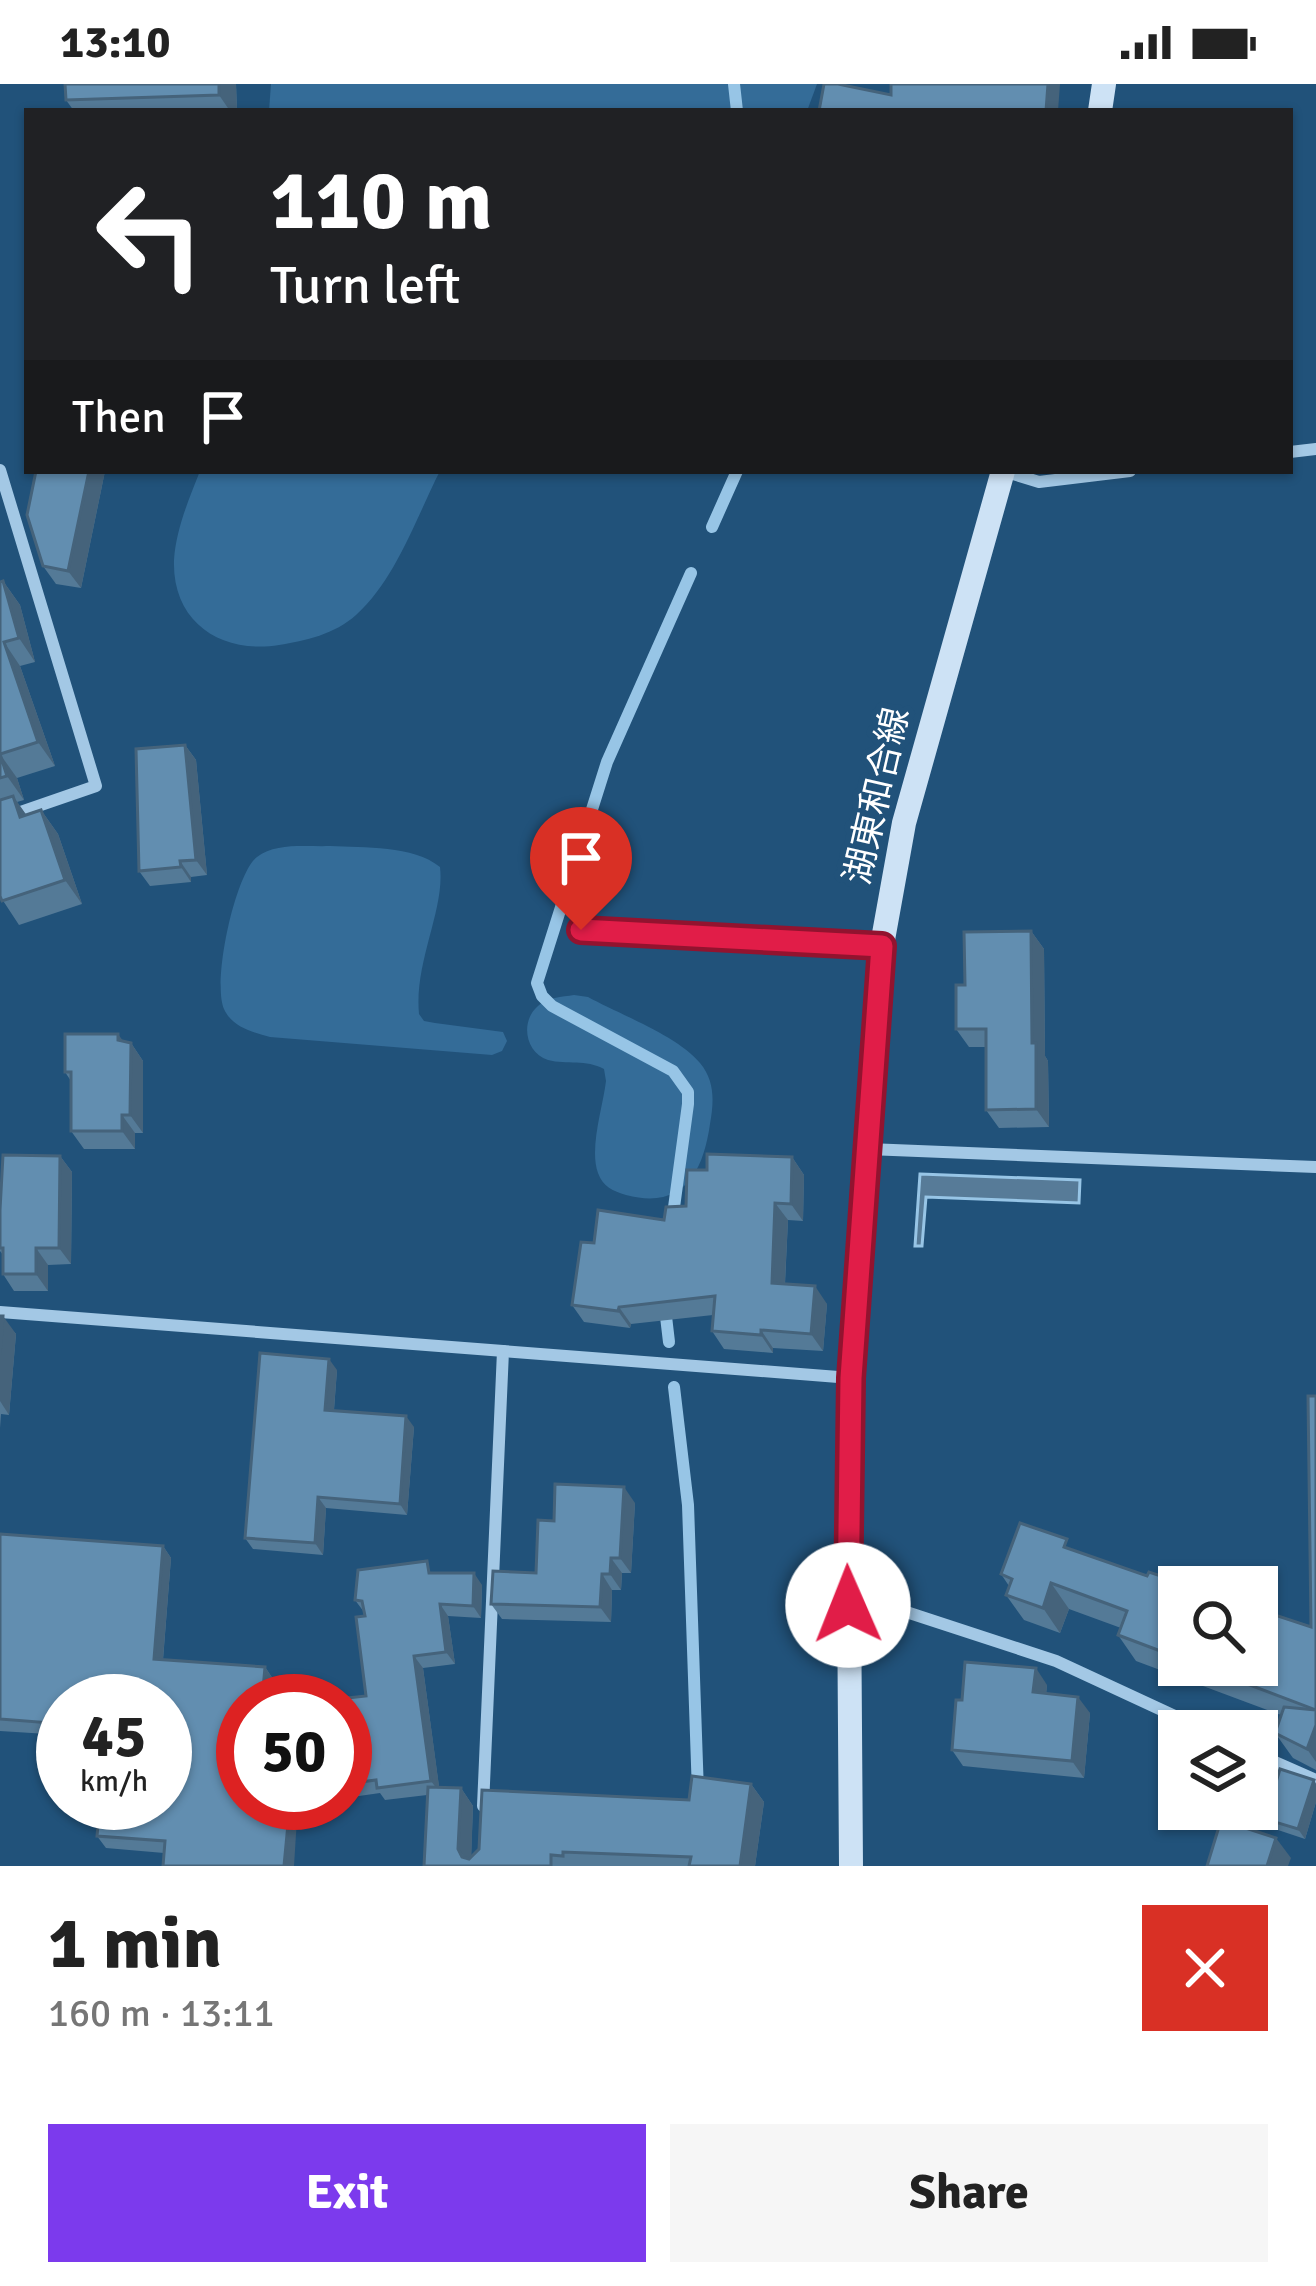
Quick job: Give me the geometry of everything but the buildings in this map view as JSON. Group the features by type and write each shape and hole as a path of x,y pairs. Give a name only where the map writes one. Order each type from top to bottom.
{"main road":[{"name":"湖東和合線","path":"851,1866 851,1378 882,946 904,823 1002,474"}],"street":[{"path":"0,470 97,786 0,819"},
{"path":"1013,474 1039,482 1105,474"},
{"path":"866,1149 1316,1167"},
{"path":"0,1312 851,1378"},
{"path":"483,1819 503,1351"},
{"path":"848,1605 885,1605 1056,1661 1162,1710"},
{"path":"1278,1763 1316,1780"}],"lane":[{"path":"581,930 882,946"}],"shaded area":[{"path":"271,84 817,84 808,108 269,108"},
{"path":"199,474 439,474 394,566 370,600 339,627 289,643 238,644 204,630 191,617 176,582 174,560"},
{"path":"330,846 402,851 440,867 419,1014 424,1021 503,1032 507,1041 502,1051 492,1055 270,1037 232,1020 221,995 223,954 249,867 273,849"},
{"path":"588,997 663,1035 705,1070 713,1100 707,1142 695,1172 676,1192 646,1198 606,1185 598,1173 595,1152 604,1069 548,1060 530,1044 527,1028 532,1012 550,999"},
{"path":"920,1174 1080,1180 1079,1203 926,1197 922,1246 915,1246"}],"waterway":[{"path":"734,84 737,108"},
{"path":"712,527 736,474"},
{"path":"672,1222 688,1092 673,1071 552,1006 537,983 607,762 691,573"},
{"path":"665,1308 669,1342"},
{"path":"674,1387 688,1505 698,1793"}],"route":[{"path":"581,930 882,946 851,1378 848,1605"}]}
